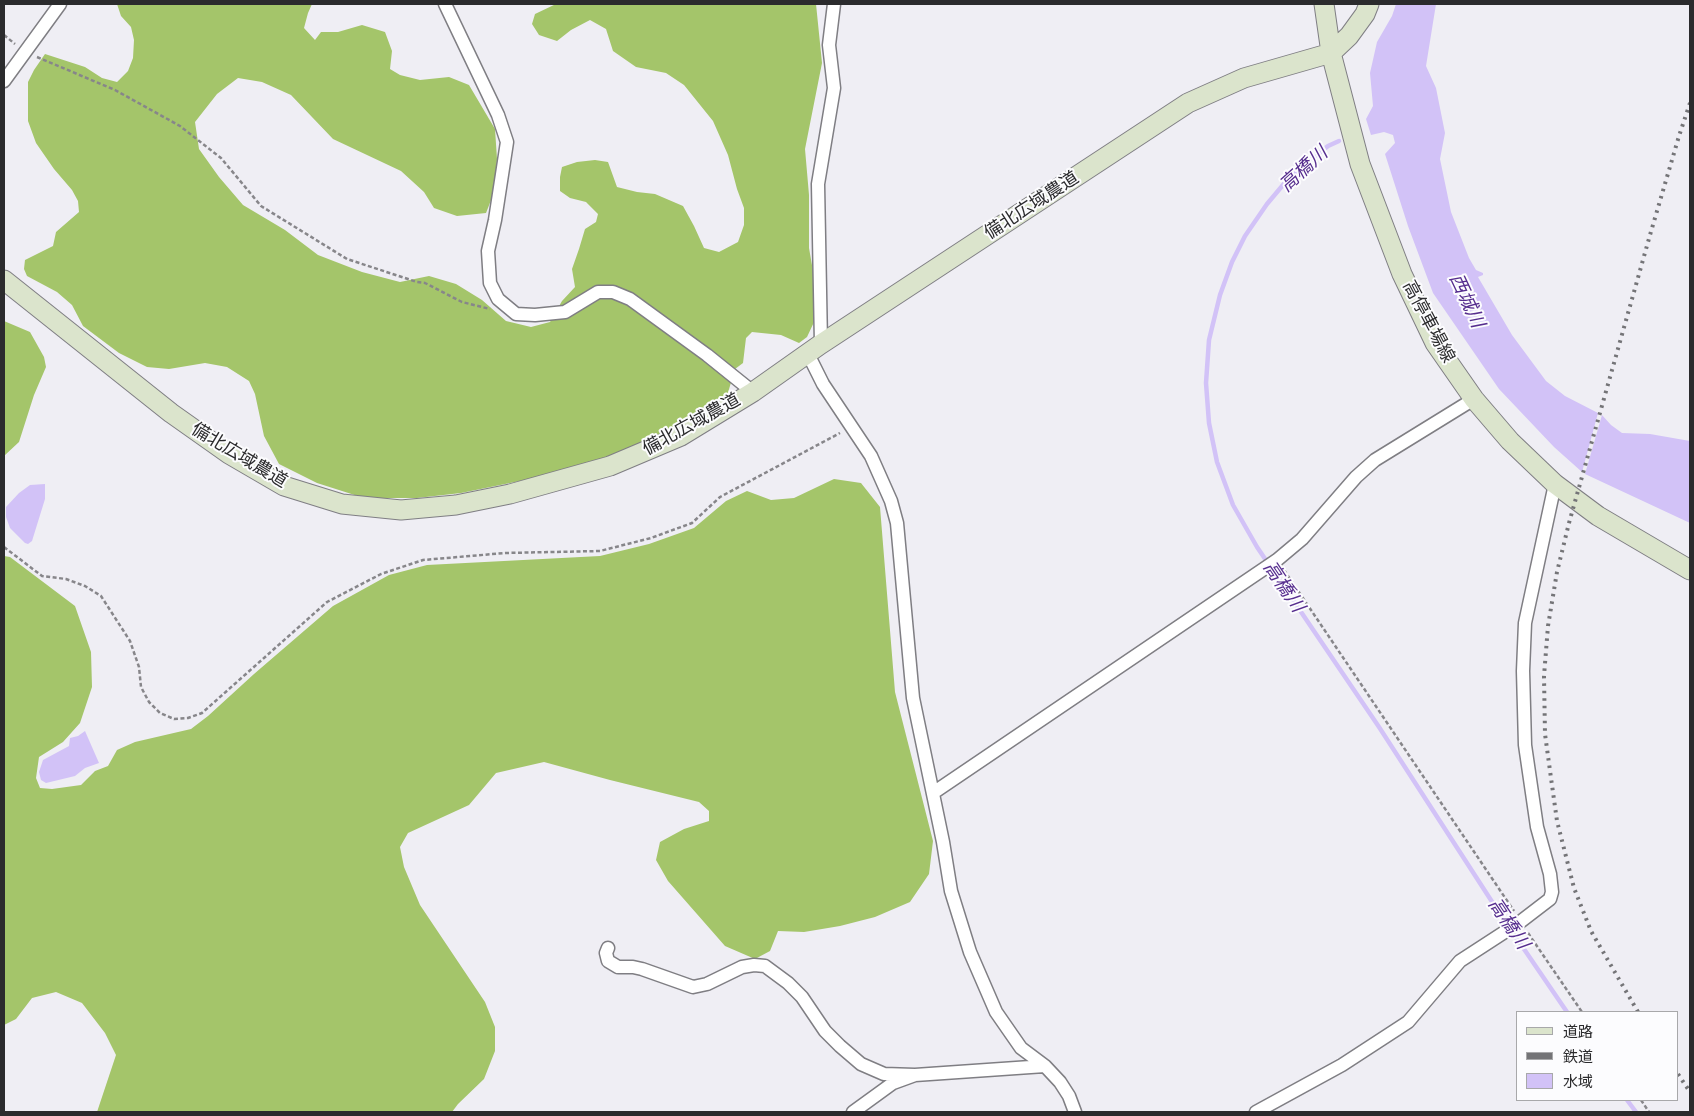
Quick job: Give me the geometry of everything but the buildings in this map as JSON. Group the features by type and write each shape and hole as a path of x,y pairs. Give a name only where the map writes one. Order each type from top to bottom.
{"street":[{"path":"4,80 60,4"},
{"path":"445,4 498,115 507,142 495,220 488,251 490,283 498,299 516,314 535,315 565,312 598,292 613,292 630,299 707,355 753,392"},
{"path":"834,4 829,45 834,88 818,184 814,349 823,384 871,456 891,500 897,523 913,698 943,842 951,891 970,952 996,1012 1021,1048 1045,1066 1070,1096 1075,1112"},
{"name":"高停車場線","path":"1324,4 1332,53 1360,164 1402,274 1435,343 1474,400 1510,441 1555,484 1598,516 1690,570"},
{"path":"1332,53 1349,36 1369,4"},
{"name":"備北広域農道","path":"4,280 170,413 229,454 284,486 342,504 402,510 456,505 510,494 610,466 681,436 753,392 814,349 1188,104 1244,78 1332,53"},
{"path":"933,793 1277,560 1302,539 1356,477 1375,460 1474,400"},
{"path":"1256,1112 1342,1065 1408,1022 1460,961 1506,932 1550,899 1552,892 1550,874 1537,827 1526,745 1522,671 1525,623 1555,484"},
{"path":"608,948 606,953 608,961 618,967 642,969 693,987 707,984 742,967 765,966 788,983 802,997 825,1031 861,1064 884,1074 916,1075 1045,1066"},
{"path":"853,1112 893,1083 916,1075"}],"path":[{"path":"24,52 115,90 180,126 222,158 261,206 347,259 425,283 462,302 481,308 516,314"},
{"path":"4,547 42,576 66,579 85,586 101,596 130,641 139,667 141,687 149,702 160,713 174,719 188,718 202,713 327,602 381,574 423,560 505,553 600,551 651,538 692,523 720,497 852,426"},
{"path":"1277,560 1519,923 1581,1011"},
{"path":"1642,1101 1649,1112"}],"green space":[{"path":"117,4 312,4 304,28 315,40 321,32 338,32 362,25 385,32 392,51 390,69 400,75 420,80 449,77 469,85 495,129 497,159 495,190 486,213 457,216 434,208 424,192 401,171 333,139 291,95 262,82 238,78 217,94 195,122 199,149 219,177 243,205 285,230 318,255 362,272 400,282 429,276 456,284 482,300 506,321 531,327 550,322 562,301 575,287 572,269 585,229 596,222 598,214 586,202 570,198 560,191 562,167 577,162 595,160 608,162 617,187 655,194 683,206 704,248 719,252 738,242 744,225 744,208 728,155 713,121 684,85 666,73 636,67 613,51 606,29 590,20 571,30 557,41 539,35 532,24 535,14 556,4 816,4 822,63 805,149 809,195 809,248 816,288 815,320 807,337 799,343 781,335 752,332 746,338 743,363 735,369 727,396 714,408 685,420 661,438 559,473 461,493 417,498 364,498 317,483 279,464 264,436 255,394 249,381 227,367 205,363 169,369 147,367 119,353 83,326 72,305 57,292 27,276 24,269 25,260 53,246 56,232 79,212 78,201 72,190 54,169 36,143 28,121 28,82 45,54 85,67 102,78 117,82 128,71 133,58 134,40 131,27 121,16"},
{"path":"4,321 30,332 44,357 46,367 34,395 19,442 4,456"},
{"path":"834,479 861,483 880,507 895,692 933,841 929,874 910,902 875,917 840,926 804,932 778,931 770,951 755,959 725,946 668,881 656,860 660,842 684,829 709,821 709,811 699,802 544,762 496,773 469,805 408,833 400,847 404,867 420,905 485,1002 495,1027 495,1051 484,1079 452,1112 97,1112 116,1055 105,1033 82,1003 56,992 32,998 16,1019 4,1025 4,556 10,557 75,606 91,652 92,687 80,723 63,742 39,757 36,778 40,788 52,789 81,785 95,771 108,766 117,750 135,742 191,729 333,606 389,575 427,565 600,556 649,544 694,528 726,501 747,491 771,500 794,498"}],"water":[{"name":"西城川","path":"1396,4 1436,4 1426,66 1436,88 1445,133 1440,159 1451,212 1469,258 1476,270 1483,273 1483,275 1478,277 1512,335 1546,381 1565,396 1598,413 1582,472 1554,447 1499,389 1433,293 1408,226 1385,154 1395,143 1393,135 1384,132 1371,135 1366,119 1373,106 1370,73 1377,42 1392,16"},
{"path":"1602,415 1622,433 1650,434 1690,441 1690,523 1585,474"},
{"path":"45,484 45,499 32,541 28,544 10,528 6,517 6,507 19,493 30,485"},
{"path":"85,731 99,763 85,768 75,776 46,783 41,780 39,772 43,760 69,746 70,738 78,736"}],"waterway":[{"name":"高橋川","path":"1339,141 1328,146 1288,179 1267,204 1245,236 1232,262 1220,295 1209,340 1206,383 1209,423 1217,462 1233,505 1257,547 1379,727 1498,911 1566,1011"},
{"name":"高橋川","path":"1628,1101 1636,1112"}],"railway":[{"path":"1637,1011 1591,931 1574,888 1557,821 1545,734 1544,676 1548,626 1557,572 1569,523 1650,235 1690,103"},
{"path":"1679,1076 1690,1092"}]}
